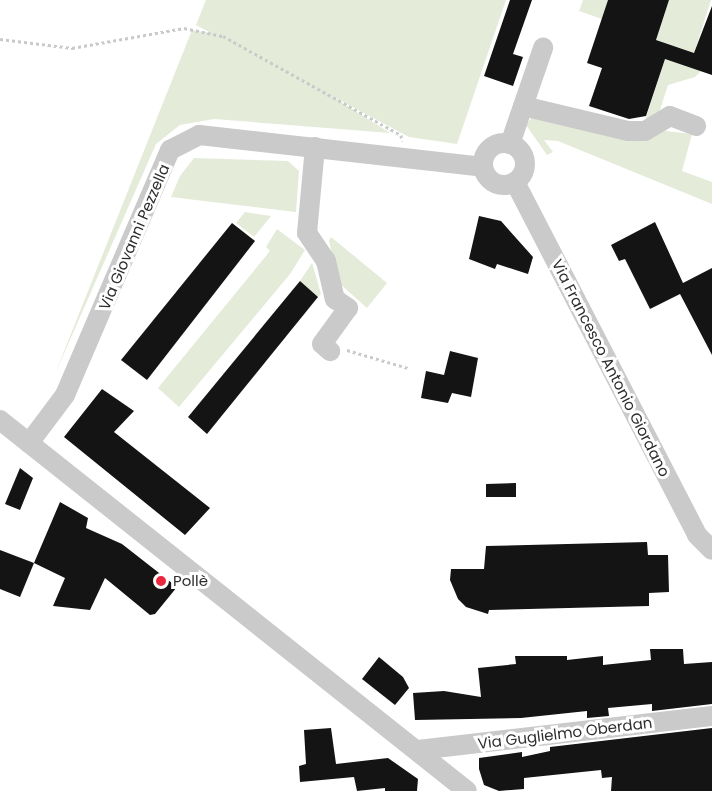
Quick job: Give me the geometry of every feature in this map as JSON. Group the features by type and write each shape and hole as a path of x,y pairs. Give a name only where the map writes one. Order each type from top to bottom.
{"street":[{"path":"510,144 543,48"},
{"path":"523,106 628,130 645,131 670,116 696,126"},
{"name":"Via Giovanni Pezzella","path":"29,443 65,395 170,150 199,135 483,167"},
{"path":"510,144 521,152 525,165 515,182 495,183 483,167 490,148 510,144"},
{"path":"315,147 307,233 326,261 335,298 348,308 322,344 330,351"},
{"name":"Via Francesco Antonio Giordano","path":"515,182 697,535 712,550"},
{"path":"0,420 467,791"},
{"name":"Via Guglielmo Oberdan","path":"418,750 712,716"}],"path":[{"path":"0,39 72,48 184,28 223,36 401,135 402,159"},
{"path":"330,351 348,350 408,368"}],"green space":[{"path":"206,0 506,0 457,144 409,137 330,95 390,133 214,119 180,125 156,144 55,374 192,30 211,33 196,25"},
{"path":"583,0 608,0 602,19 579,11"},
{"path":"669,0 711,0 694,53 656,40"},
{"path":"665,59 701,71 695,77 668,85 659,113 644,124"},
{"path":"533,116 692,134 682,171 712,182 712,204 558,141 544,140 553,152 547,155 526,125"},
{"path":"194,158 288,161 299,171 296,212 171,197 180,176"},
{"path":"245,212 271,216 254,237 236,223"},
{"path":"277,229 305,250 290,274 179,407 158,388 270,251 266,247"},
{"path":"331,237 387,283 367,308 339,283 329,241"},
{"path":"312,263 321,294 318,297 300,281"}],"building":[{"path":"510,0 532,0 513,54 523,57 513,86 484,76"},
{"path":"608,0 669,0 656,40 694,53 712,6 712,75 665,59 646,116 629,119 589,106 602,68 587,63"},
{"path":"479,216 501,221 533,257 528,274 497,264 495,269 469,259"},
{"path":"655,222 683,283 712,268 712,355 680,294 650,309 625,259 619,261 611,245"},
{"path":"232,223 255,241 147,380 121,360"},
{"path":"300,281 318,297 207,434 188,417"},
{"path":"450,351 478,358 471,397 452,393 448,403 421,398 426,371 444,375"},
{"path":"102,389 134,411 114,432 210,508 185,535 64,437"},
{"path":"20,468 33,478 20,510 5,504"},
{"path":"516,483 516,497 486,497 486,484"},
{"path":"60,502 88,518 86,528 122,544 177,587 155,614 150,615 105,578 90,610 53,606 65,578 34,563"},
{"path":"647,542 648,555 668,555 669,592 649,593 649,606 489,610 488,614 466,607 458,599 450,580 451,569 484,569 486,546"},
{"path":"0,550 34,563 20,597 0,589"},
{"path":"650,649 683,649 684,664 712,662 712,704 652,711 652,704 608,708 609,716 587,718 587,711 521,718 415,720 413,693 444,691 481,697 478,668 516,664 515,656 567,656 567,660 603,656 603,665 651,660"},
{"path":"379,657 403,677 409,688 395,705 362,679"},
{"path":"331,728 336,764 388,758 418,779 417,791 385,791 385,788 357,791 354,777 300,782 299,766 306,764 304,730"},
{"path":"712,728 712,791 611,791 612,777 602,778 601,770 524,778 524,789 499,791 484,785 479,769 479,758 522,752 522,757 550,751 550,747"}],"place":[{"name":"Pollè","path":"161,581"}]}
